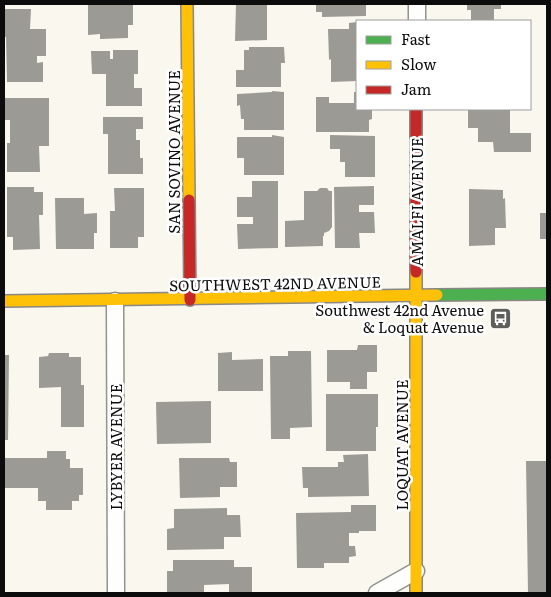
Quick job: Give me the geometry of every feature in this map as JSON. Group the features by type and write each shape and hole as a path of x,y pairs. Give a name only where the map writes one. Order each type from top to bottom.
{"street":[{"name":"SAN SOVINO AVENUE","path":"187,4 190,300"},
{"path":"417,4 417,20"},
{"name":"AMALFI AVENUE","path":"416,110 416,296"},
{"name":"SOUTHWEST 42ND AVENUE","path":"4,301 547,294"},
{"name":"LOQUAT AVENUE","path":"416,296 416,593"},
{"name":"LYBYER AVENUE","path":"115,301 116,593"},
{"path":"377,593 416,572"}],"building":[{"path":"88,4 133,4 133,25 128,25 128,38 100,39 100,34 88,35"},
{"path":"236,4 267,4 267,40 235,41"},
{"path":"316,4 366,4 366,16 322,17 322,12 316,12"},
{"path":"467,4 501,4 501,9 494,9 494,20 471,20 471,10 467,10"},
{"path":"4,9 31,9 30,29 46,29 46,56 37,56 37,63 43,62 43,82 7,82"},
{"path":"356,22 356,81 331,82 328,29 349,29 349,23"},
{"path":"249,47 284,47 285,63 281,63 281,87 236,87 236,70 244,70 244,50 249,50"},
{"path":"113,50 138,50 138,74 134,74 134,88 142,88 142,106 106,106 106,74 92,74 91,51 110,51 110,59 113,59"},
{"path":"272,91 284,92 284,130 244,130 244,119 241,119 240,105 237,106 237,94"},
{"path":"354,92 356,92 356,110 372,110 372,119 369,120 369,132 316,132 316,97 329,97 329,103 354,103"},
{"path":"5,98 49,98 49,146 39,146 40,172 7,172 7,143 10,143 10,120 5,120"},
{"path":"468,110 510,110 510,133 531,133 531,152 494,152 493,142 478,142 478,128 468,128"},
{"path":"103,117 143,117 143,129 136,129 136,140 140,140 140,158 143,158 143,174 108,174 108,134 103,134"},
{"path":"272,135 284,137 284,175 244,175 244,158 237,158 237,137 272,137"},
{"path":"330,135 375,136 375,177 345,177 345,162 340,162 340,149 330,149"},
{"path":"252,181 278,181 278,248 238,249 237,224 253,224 253,217 237,217 237,197 252,197"},
{"path":"374,186 374,205 359,205 359,212 374,212 375,233 359,233 360,248 335,248 334,187"},
{"path":"7,187 34,187 34,192 43,192 43,215 39,215 40,249 13,250 13,237 7,237"},
{"path":"114,188 144,188 144,237 138,237 138,248 110,248 110,211 115,211"},
{"path":"320,188 327,188 329,191 332,191 332,227 324,233 323,246 285,247 285,221 304,220 304,191 317,191"},
{"path":"469,189 503,190 506,228 495,228 495,245 469,246"},
{"path":"55,198 84,198 84,214 97,213 97,233 94,233 94,249 56,249"},
{"path":"540,213 547,213 547,239 540,239"},
{"path":"358,345 377,345 377,372 367,372 367,389 350,389 350,382 327,382 327,350 357,350"},
{"path":"288,351 311,351 312,427 290,428 290,439 271,439 270,356 288,356"},
{"path":"232,352 232,360 263,359 263,391 218,391 218,353"},
{"path":"49,353 69,353 69,357 81,357 81,385 84,385 84,427 61,427 61,387 39,388 39,357 48,356"},
{"path":"4,355 9,355 8,440 4,440"},
{"path":"326,394 378,394 376,451 326,451"},
{"path":"211,401 211,443 157,444 156,402"},
{"path":"47,451 66,451 66,459 70,459 70,468 83,468 83,495 79,495 79,501 72,501 72,510 46,510 46,501 38,501 38,488 4,488 4,458 47,458"},
{"path":"368,454 369,496 308,497 308,488 303,488 302,467 338,467 338,462 344,462 343,455"},
{"path":"179,458 229,458 230,462 237,462 237,487 220,487 220,497 180,498"},
{"path":"526,461 547,461 547,593 528,593"},
{"path":"351,505 376,505 376,531 349,533 349,546 355,546 356,556 349,557 349,563 324,563 324,568 297,568 296,513 351,512"},
{"path":"227,508 227,515 240,515 241,537 224,537 224,549 167,550 167,529 174,528 174,509"},
{"path":"173,560 234,560 234,567 252,567 252,593 229,593 229,584 204,585 204,593 167,593 167,571 173,571"}],"traffic: fast":[{"path":"437,295 547,294"}],"traffic: slow":[{"path":"187,4 189,200"},
{"path":"416,272 416,593"},
{"path":"4,301 437,295"}],"traffic: jam":[{"path":"416,110 416,272"},
{"path":"189,200 190,300"}],"place":[{"name":"Southwest 42nd Avenue & Loquat Avenue","path":"500,318"}]}
